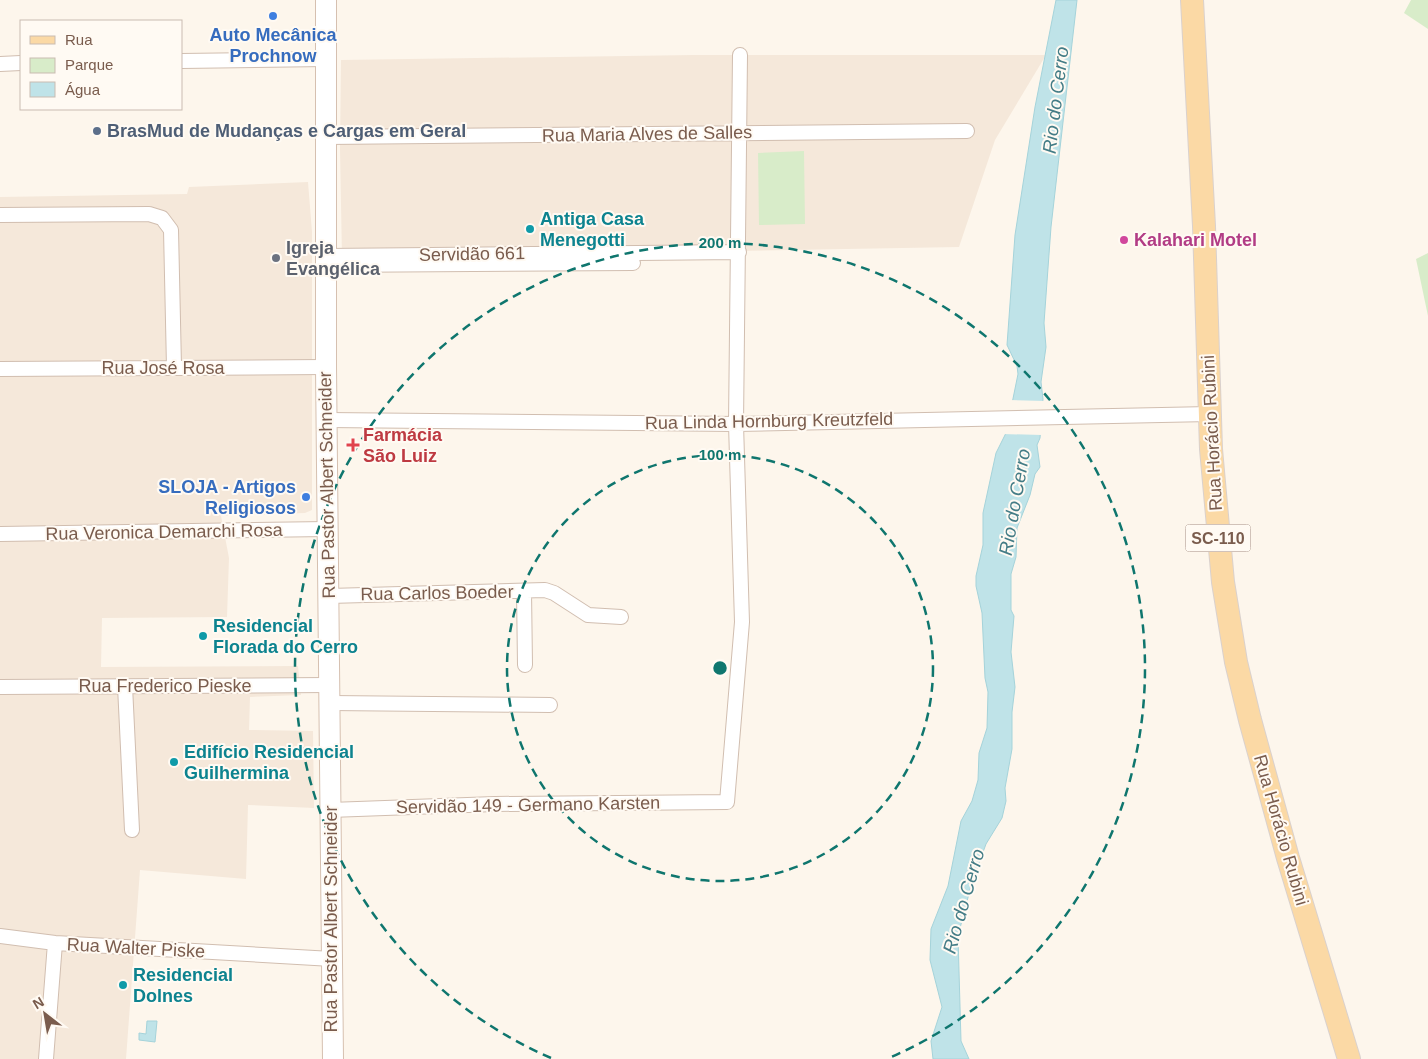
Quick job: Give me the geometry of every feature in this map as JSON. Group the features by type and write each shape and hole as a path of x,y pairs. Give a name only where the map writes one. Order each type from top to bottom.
{"main road":[{"name":"Rua Pastor Albert Schneider","path":"326,0 326,367 332,1059"},
{"name":"Rua Horácio Rubini","path":"1192,0 1204,226 1215,515 1223,582 1236,662 1288,858 1349,1059"}],"street":[{"path":"736,424 740,55"},
{"path":"182,61 326,59"},
{"path":"0,64 20,63"},
{"name":"Rua Maria Alves de Salles","path":"326,137 967,131"},
{"path":"0,215 149,214 162,218 171,230 174,367"},
{"name":"Servidão 661","path":"326,261 738,252"},
{"path":"326,261 633,263"},
{"name":"Rua José Rosa","path":"0,369 326,367"},
{"name":"Rua Linda Hornburg Kreutzfeld","path":"327,420 736,424 952,418 1099,418 1210,414"},
{"name":"Servidão 149 - Germano Karsten","path":"330,810 495,804 727,802 742,622 736,424"},
{"name":"Rua Veronica Demarchi Rosa","path":"0,534 327,530"},
{"name":"Rua Carlos Boeder","path":"329,596 545,590 554,593 588,615 621,617"},
{"path":"524,591 525,665"},
{"path":"125,686 132,830"},
{"name":"Rua Frederico Pieske","path":"0,687 125,686 550,705"},
{"name":"Rua Walter Piske","path":"0,936 55,943 332,959"},
{"path":"46,1059 55,943"}],"shaded area":[{"path":"693,55 1046,55 995,140 959,247 342,258 341,60"},
{"path":"308,182 312,232 312,510 305,513 221,516 229,558 227,617 102,618 101,667 298,666 301,695 250,697 249,730 313,731 314,808 248,805 246,879 140,870 126,1059 0,1059 0,197 187,194 189,187"}],"green space":[{"path":"1411,0 1428,0 1428,29 1404,13"},
{"path":"804,151 805,224 759,225 758,153"},
{"path":"1428,253 1428,316 1416,259"}],"water":[{"name":"Rio do Cerro","path":"1056,0 1077,0 1051,227 1044,323 1046,347 1041,382 1043,399 1040,438 1037,445 1040,467 1035,474 1030,495 1017,528 1016,557 1011,574 1011,610 1014,616 1011,652 1015,687 1012,712 1012,749 1005,788 1006,801 1002,818 986,844 972,882 958,936 961,1041 969,1059 933,1059 931,1041 942,1007 930,960 931,929 948,886 961,821 972,801 978,780 979,753 987,728 988,692 985,678 982,613 976,586 976,576 983,545 983,513 996,453 1006,433 1018,374 1017,366 1007,345 1015,235 1035,107"},
{"path":"147,1021 157,1021 155,1042 139,1040 139,1033 146,1034"}],"pier":[{"path":"1009,400 1045,401 1042,435 1003,434 1009,412"}],"place":[{"name":"Auto Mecânica Prochnow","path":"273,16"},
{"name":"BrasMud de Mudanças e Cargas em Geral","path":"97,131"},
{"name":"Antiga Casa Menegotti","path":"530,229"},
{"name":"Kalahari Motel","path":"1124,240"},
{"name":"Igreja Evangélica","path":"276,258"},
{"name":"Farmácia São Luiz","path":"353,445"},
{"name":"SLOJA - Artigos Religiosos","path":"306,497"},
{"name":"Residencial Florada do Cerro","path":"203,636"},
{"name":"Edifício Residencial Guilhermina","path":"174,762"},
{"name":"Residencial Dolnes","path":"123,985"}]}
